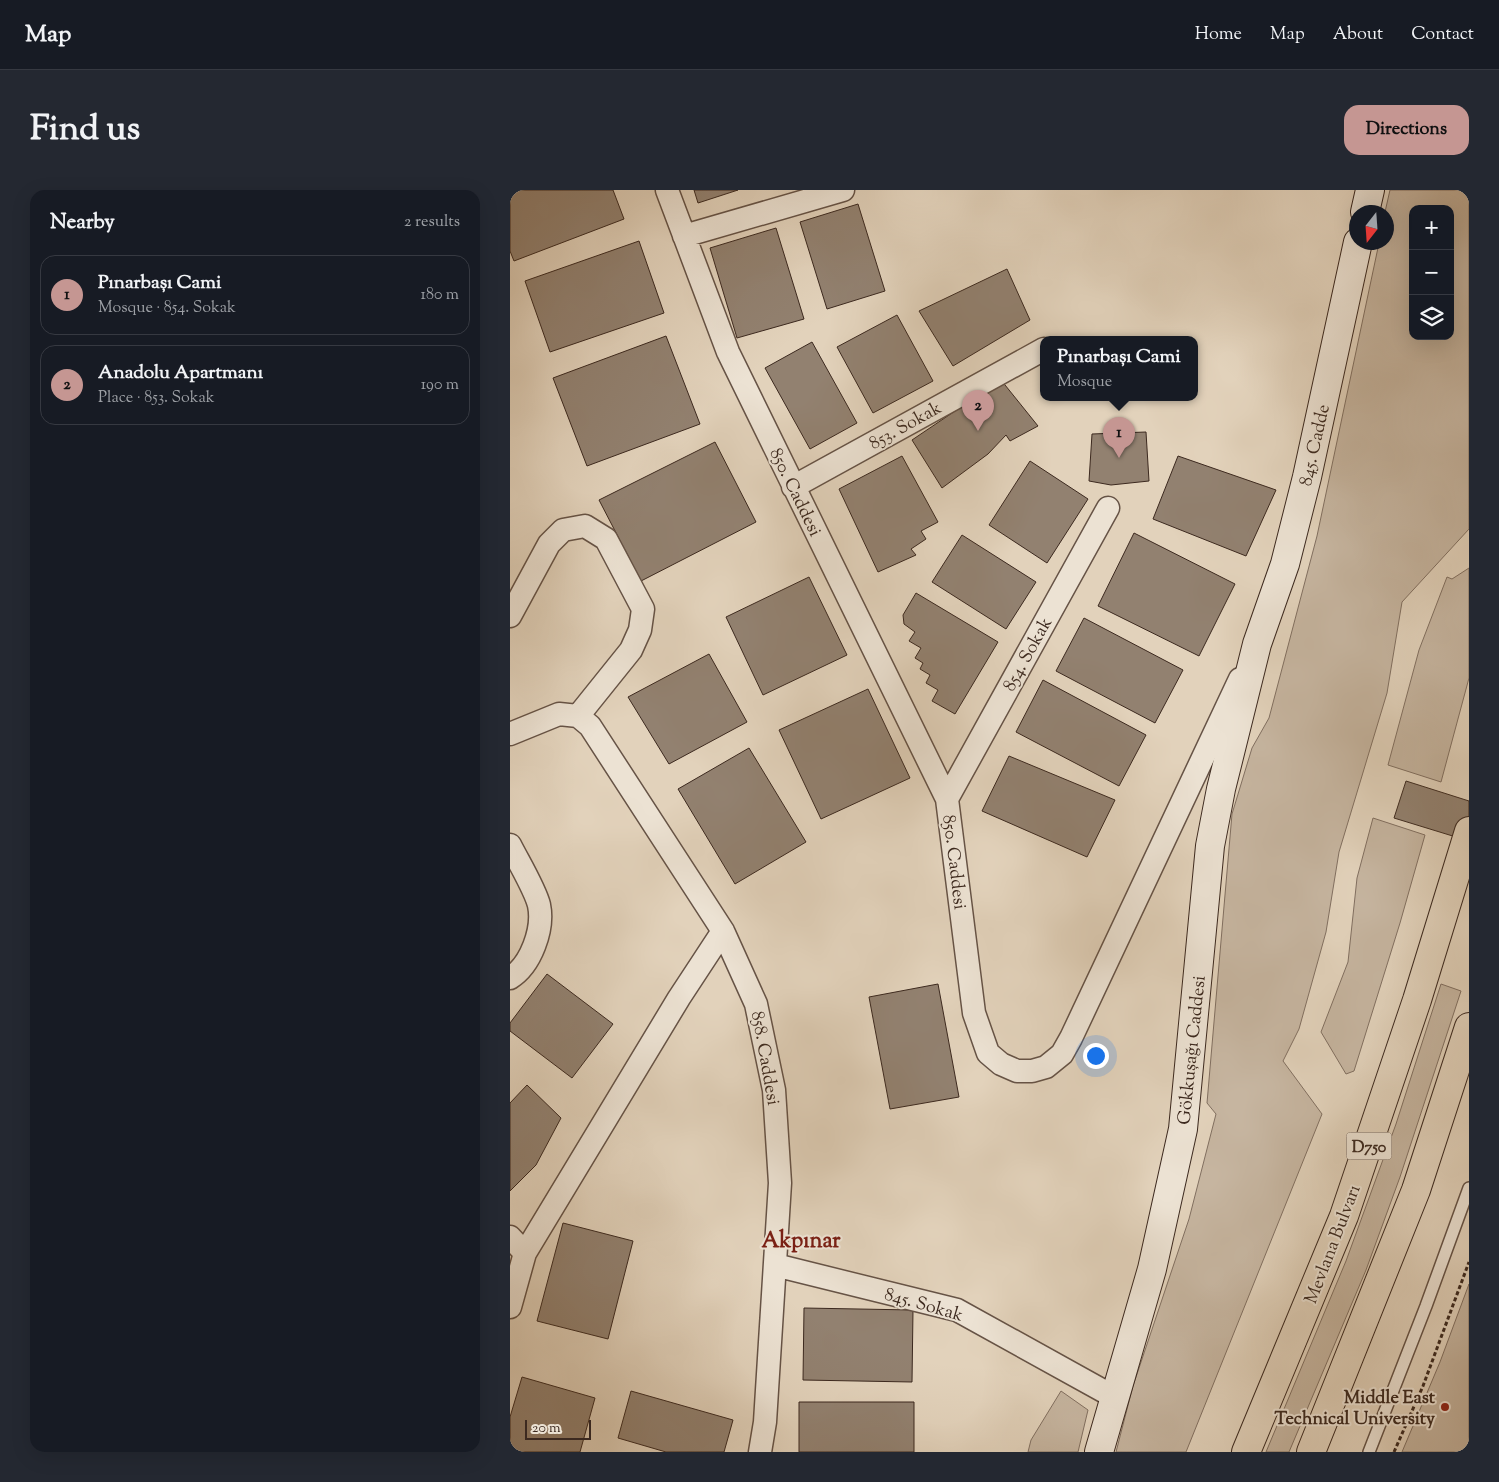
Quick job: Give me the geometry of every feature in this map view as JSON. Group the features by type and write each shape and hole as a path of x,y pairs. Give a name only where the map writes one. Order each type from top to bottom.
{"highway":[{"name":"Mevlana Bulvarı","path":"1246,1452 1344,1216 1405,1037 1469,831"},
{"path":"1311,1452 1412,1199 1469,1028"}],"street":[{"name":"850. Caddesi","path":"667,190 728,352 947,799 974,1013 988,1053 1001,1064 1017,1071 1032,1071 1046,1067 1062,1054 1257,644"},
{"path":"684,236 843,190"},
{"path":"1367,205 1370,190"},
{"name":"845. Cadde","path":"1257,644 1285,564 1307,478 1356,250"},
{"name":"853. Sokak","path":"793,487 1040,351"},
{"name":"854. Sokak","path":"947,799 1108,508"},
{"path":"510,616 549,544 563,530 585,526 606,539 643,609 640,630 631,650 578,716 559,714 510,734"},
{"name":"Gökkuşağı Caddesi","path":"1099,1452 1152,1269 1183,1129 1210,846 1235,725 1257,644"},
{"name":"858. Caddesi","path":"578,716 590,726 723,931 756,1004 774,1090 780,1183 765,1422 760,1452"},
{"path":"510,845 539,905 539,929 531,954 510,978"},
{"path":"510,1307 518,1245 723,931"},
{"name":"845. Sokak","path":"775,1265 957,1310 1116,1398"}],"lane":[{"path":"1369,1452 1426,1306 1469,1188"}],"path":[{"path":"1394,1452 1424,1386 1469,1262"}],"shaded area":[{"path":"1390,190 1469,190 1469,529 1402,602 1387,693 1339,852 1326,932 1299,1029 1283,1061 1322,1114 1186,1452 1116,1452 1133,1386 1189,1219 1216,1114 1207,1103 1232,814 1252,748 1269,718 1317,536 1378,250 1394,250 1394,205 1387,205"},
{"path":"1469,568 1469,678 1441,782 1388,765 1419,650 1447,577 1452,579"},
{"path":"1373,818 1425,835 1354,1071 1346,1074 1321,1032 1348,962 1357,878"},
{"path":"1441,984 1461,991 1400,1177 1366,1270 1289,1452 1266,1452 1346,1261 1396,1124"},
{"name":"Middle East Technical University","path":"1469,1284 1469,1452 1402,1452 1440,1362"},
{"path":"1061,1391 1088,1410 1078,1452 1028,1452 1031,1440"}],"building":[{"path":"510,190 613,190 624,219 514,261 510,251"},
{"path":"694,190 738,190 698,203"},
{"path":"858,204 885,291 827,309 800,222"},
{"path":"776,228 804,319 737,338 710,248"},
{"path":"639,241 664,313 550,352 525,281"},
{"path":"1007,269 1030,320 953,366 919,311"},
{"path":"897,315 933,381 873,413 837,347"},
{"path":"666,336 700,424 587,466 553,378"},
{"path":"812,342 857,423 810,449 765,368"},
{"path":"1001,380 1038,426 1010,441 1006,435 988,454 942,488 912,440"},
{"path":"1146,432 1149,481 1111,485 1089,481 1092,434"},
{"path":"715,442 756,522 641,581 599,500"},
{"path":"902,456 938,522 921,531 926,539 911,549 916,555 878,572 839,489"},
{"path":"1178,456 1276,490 1246,556 1153,519"},
{"path":"1030,461 1088,499 1047,563 989,525"},
{"path":"1134,533 1235,584 1199,656 1098,606"},
{"path":"962,535 1036,582 1006,629 932,582"},
{"path":"809,577 847,655 763,695 726,617"},
{"path":"916,593 998,642 955,714 932,701 938,690 926,683 930,675 920,669 923,663 915,658 921,648 909,641 915,632 904,624 903,615"},
{"path":"1084,618 1183,670 1155,723 1056,671"},
{"path":"709,654 747,722 669,764 628,697"},
{"path":"1043,680 1146,735 1119,786 1016,732"},
{"path":"868,689 910,778 821,819 779,730"},
{"path":"749,748 806,842 735,884 678,789"},
{"path":"1009,756 1115,800 1087,857 982,811"},
{"path":"1406,781 1469,801 1469,841 1394,818"},
{"path":"547,974 613,1024 572,1078 510,1031 510,1023"},
{"path":"938,984 959,1097 890,1109 869,997"},
{"path":"527,1085 561,1118 536,1165 510,1191 510,1103"},
{"path":"563,1223 633,1241 608,1339 537,1321"},
{"path":"804,1308 913,1310 912,1382 803,1380"},
{"path":"522,1377 595,1398 580,1452 510,1452 510,1417"},
{"path":"631,1391 733,1420 724,1452 666,1452 618,1438"},
{"path":"799,1402 914,1402 914,1452 799,1452"}],"place":[{"name":"Anadolu Apartmanı","path":"978,431"},
{"name":"Pınarbaşı Cami","path":"1119,458"},
{"name":"Middle East Technical University","path":"1445,1407"}],"district":[{"name":"Akpınar","path":"801,1239"}]}
